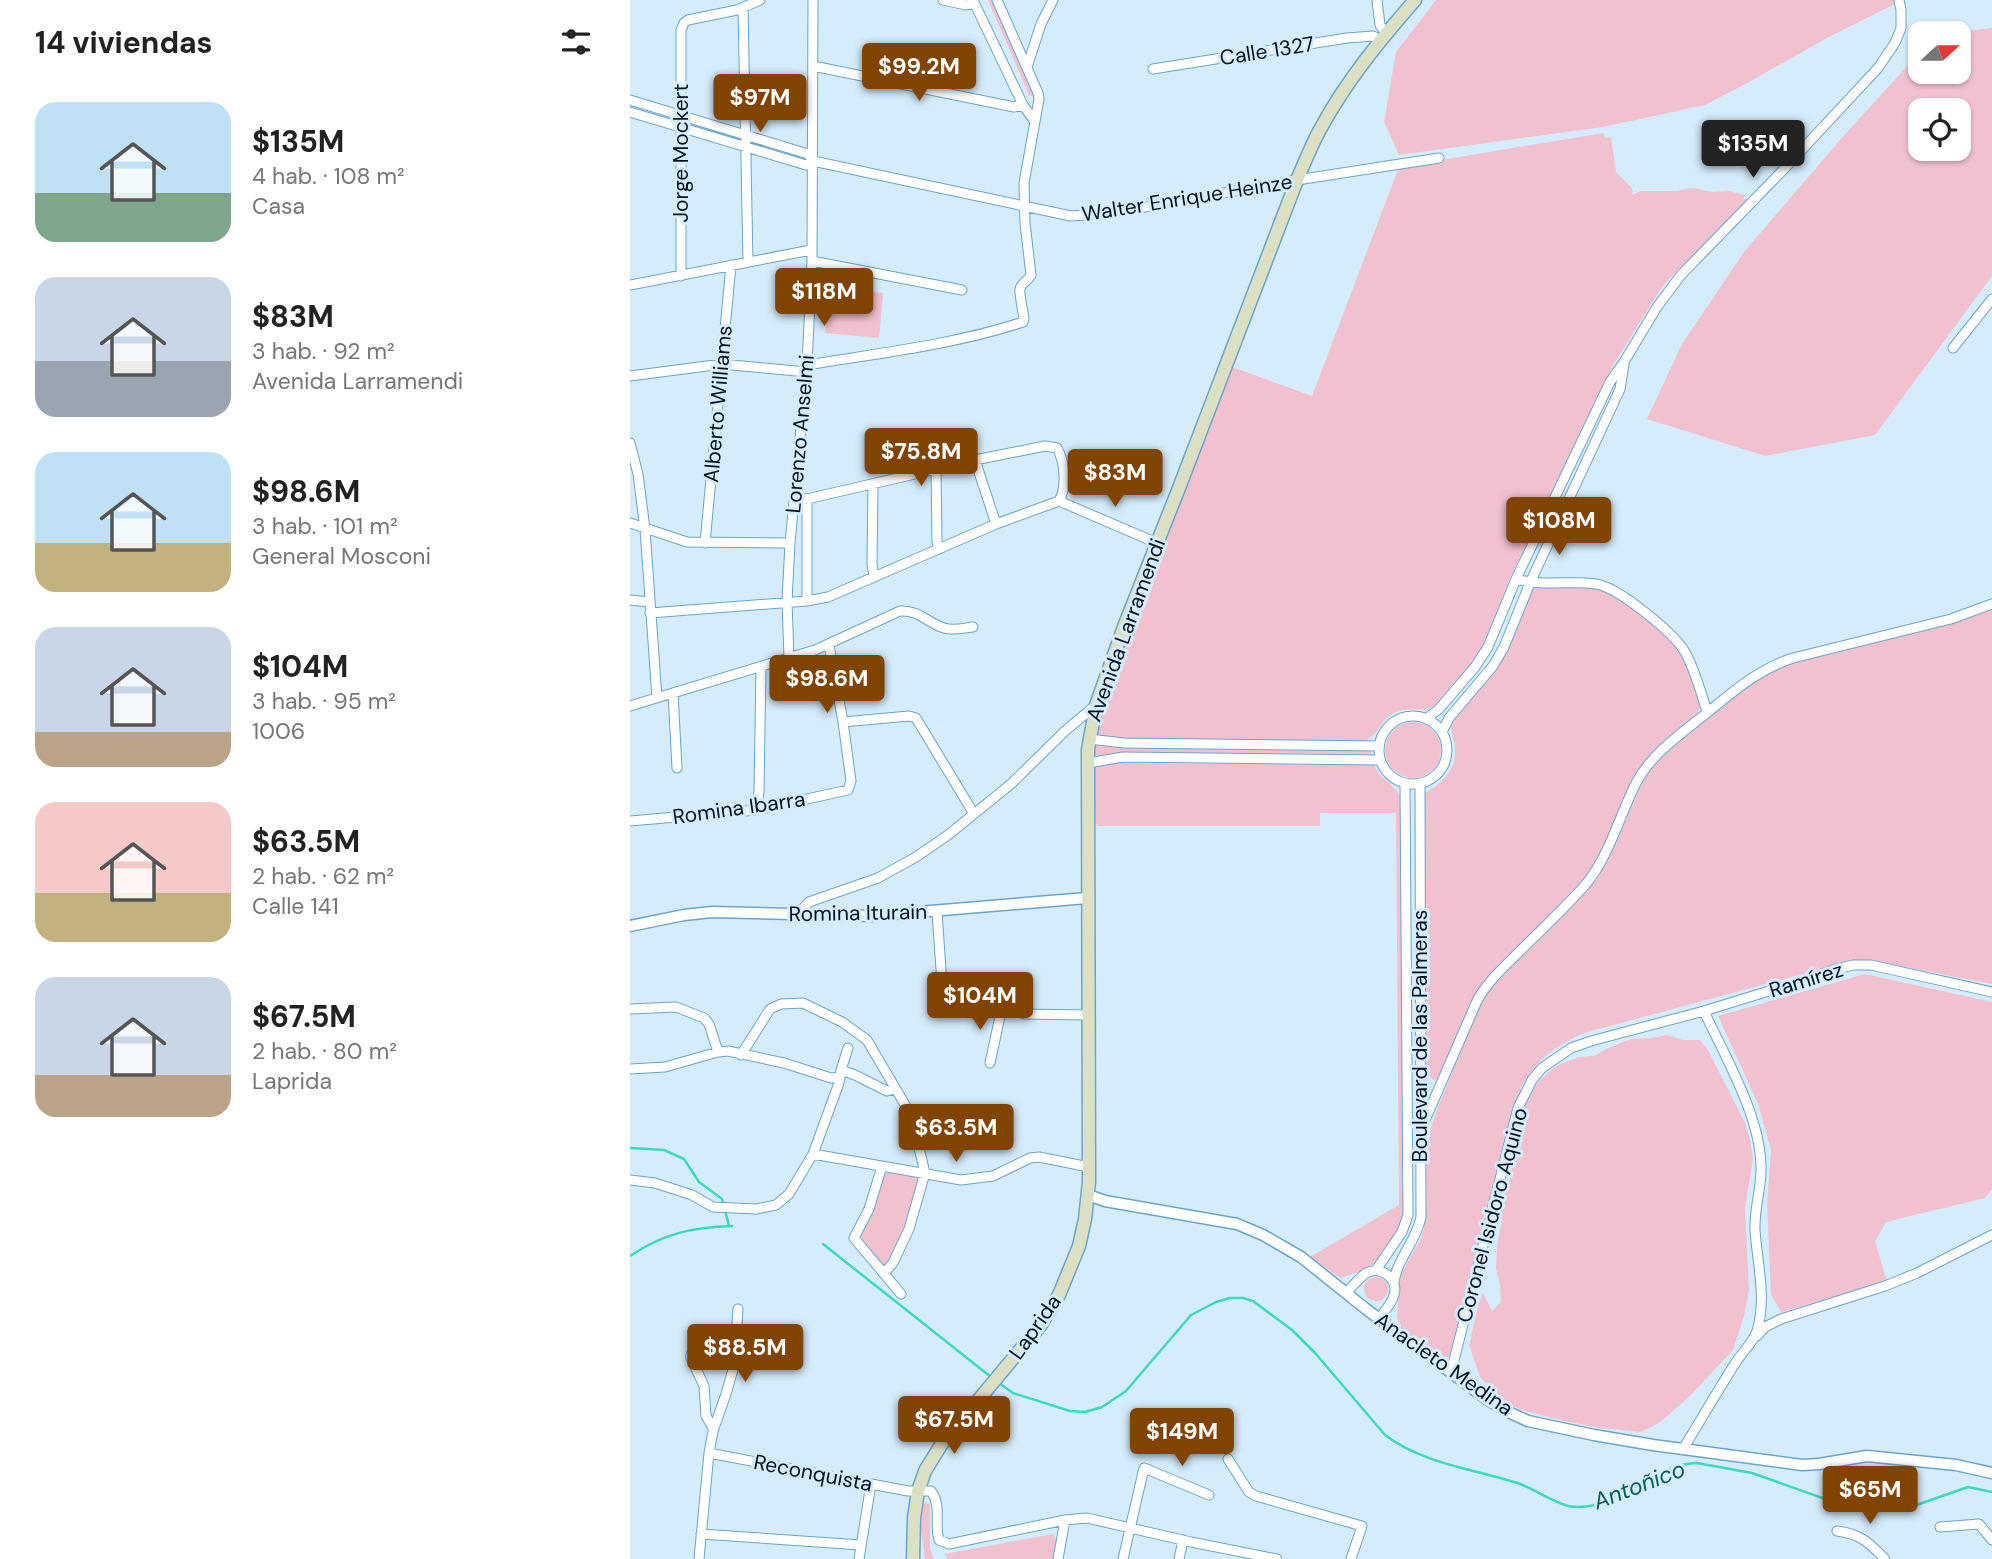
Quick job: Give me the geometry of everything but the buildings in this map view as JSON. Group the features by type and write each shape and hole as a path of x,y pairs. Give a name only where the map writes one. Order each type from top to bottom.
{"main road":[{"name":"Avenida Larramendi","path":"1088,1195 1088,763 1089,739 1096,705 1312,146 1331,110 1383,37 1415,0"},
{"name":"Laprida","path":"913,1559 914,1527 921,1481 933,1457 1040,1326 1059,1295 1079,1246 1088,1195"}],"street":[{"path":"748,261 743,8 760,0"},
{"name":"Lorenzo Anselmi","path":"789,657 787,601 790,544 806,368 812,261 813,0"},
{"path":"943,0 966,5 974,2 1023,105 1035,122"},
{"path":"630,376 722,364 806,368 907,349 1023,322 1020,290 1031,275 1024,183 1039,105 1038,93 997,0"},
{"path":"1027,68 1041,24 1053,0"},
{"path":"1377,0 1383,37"},
{"path":"1426,719 1439,709 1483,657 1516,579 1609,382 1657,307 1681,275 1878,68 1895,43 1901,28 1899,0"},
{"name":"Jorge Mockert","path":"681,276 681,30 688,20 743,8"},
{"name":"Calle 1327","path":"1153,69 1347,38 1383,37"},
{"path":"813,66 1014,107 1023,105"},
{"path":"630,100 808,154 813,161 806,165 630,112"},
{"name":"Walter Enrique Heinze","path":"813,161 1071,216 1111,213 1439,158"},
{"path":"630,285 811,250"},
{"path":"812,261 962,290"},
{"name":"Alberto Williams","path":"705,543 731,265"},
{"path":"1953,348 1992,299"},
{"path":"1442,732 1449,718 1499,657 1530,583 1620,389 1624,362"},
{"path":"630,443 638,474 645,529 657,698"},
{"path":"794,498 807,499 975,460 1051,446 1060,454 1065,486 1059,501"},
{"path":"975,460 996,523"},
{"path":"936,469 939,549"},
{"path":"873,484 874,576"},
{"path":"807,499 807,601"},
{"path":"650,613 807,601 828,597 996,523 1059,501 1157,544"},
{"path":"630,523 687,541 790,544"},
{"path":"1516,579 1530,583 1595,584 1617,592 1671,634 1684,649 1707,712"},
{"path":"630,600 649,602"},
{"path":"1408,1124 1420,1124 1426,1118 1484,989 1590,878 1608,850 1631,794 1647,766 1673,740 1754,676 1783,661 1951,619 1992,604"},
{"path":"630,706 830,645 900,611 916,613 947,629 973,627"},
{"path":"830,645 843,722 909,716 916,718 974,814"},
{"path":"757,810 761,667"},
{"path":"673,693 677,768"},
{"path":"796,915 809,902 878,878 926,850 1011,784 1096,705"},
{"path":"1410,716 1426,719 1436,724 1442,732 1447,748 1444,764 1435,777 1420,784 1405,784 1388,774 1380,760 1379,746 1386,730 1399,719 1410,716"},
{"name":"Romina Ibarra","path":"630,821 757,810 848,790 851,781 843,722"},
{"path":"1089,739 1124,743 1379,746"},
{"path":"1088,763 1123,757 1380,760"},
{"name":"Boulevard de las Palmeras","path":"1346,1293 1366,1274 1376,1270 1407,1220 1405,784"},
{"name":"Boulevard de las Palmeras","path":"1379,1319 1393,1299 1396,1270 1414,1240 1421,1217 1420,784"},
{"name":"Romina Iturain","path":"630,926 712,912 870,916 1087,898"},
{"path":"937,912 945,990 1034,1015 1088,1015"},
{"name":"Ramírez","path":"1704,1011 1853,965 1879,967 1992,992"},
{"path":"741,1055 772,1007 781,1004 803,1003 864,1036 913,1122 925,1173 909,1229 893,1263 884,1273"},
{"path":"630,1009 676,1007 704,1018 709,1024 718,1052"},
{"path":"990,1063 1002,1007"},
{"path":"1704,1011 1751,1115 1759,1148 1761,1167 1755,1228 1760,1307 1753,1340"},
{"name":"Coronel Isidoro Aquino","path":"1451,1372 1518,1108 1532,1080 1553,1059 1580,1045 1704,1011"},
{"path":"630,1180 655,1183 692,1195 708,1206 767,1208 780,1203 789,1194 813,1154 848,1048"},
{"path":"630,1069 665,1067 728,1051 784,1063 831,1078 840,1074 855,1075 887,1091 895,1089"},
{"path":"813,1154 961,1181 1000,1174 1026,1158 1035,1157 1089,1167"},
{"path":"882,1166 869,1209 854,1238 901,1294"},
{"name":"Anacleto Medina","path":"1088,1195 1105,1201 1237,1224 1250,1229 1301,1257 1379,1319 1497,1406 1521,1418 1594,1435 1802,1465 1858,1457 1881,1457 1956,1465 1992,1474"},
{"path":"1683,1449 1735,1363 1765,1327 1781,1319 1885,1286 1992,1235"},
{"path":"1376,1270 1386,1273 1394,1282"},
{"path":"699,1559 709,1453 713,1428 732,1378 738,1309"},
{"path":"713,1428 706,1416 704,1386 691,1355 724,1335 737,1334"},
{"name":"Reconquista","path":"709,1453 918,1491"},
{"path":"1228,1460 1249,1492 1255,1496 1362,1526 1351,1559"},
{"path":"1123,1559 1144,1468 1209,1495"},
{"path":"859,1559 871,1484"},
{"path":"918,1491 931,1491 935,1495 936,1532 939,1540 949,1544 1065,1520 1087,1518 1277,1559"},
{"path":"1058,1559 1065,1520"},
{"path":"1940,1527 1979,1524 1992,1540"},
{"path":"1837,1531 1858,1536 1885,1559"},
{"path":"701,1534 861,1545"},
{"path":"1179,1559 1183,1540"}],"shaded area":[{"path":"988,0 994,0 1034,94 1032,96 1029,95"},
{"path":"1436,0 1894,0 1895,4 1705,105 1603,127 1399,155 1384,122 1396,52"},
{"path":"1992,28 1992,276 1875,435 1765,456 1647,419 1682,344 1744,252 1908,65 1908,84 1971,84 1971,30"},
{"path":"1603,133 1605,138 1611,137 1616,172 1631,187 1632,195 1641,191 1692,188 1712,192 1729,191 1745,195 1743,199 1749,199 1660,290 1612,367 1511,576 1482,649 1474,661 1434,706 1394,713 1365,741 1123,739 1098,734 1103,698 1232,367 1312,396 1399,167"},
{"path":"829,287 883,293 879,338 825,333"},
{"path":"1537,587 1594,587 1609,593 1642,615 1678,648 1692,677 1700,708 1696,715 1666,739 1639,770 1604,848 1582,881 1481,986 1441,1075 1433,1080 1426,1072 1424,795 1442,781 1451,769 1455,754 1452,721 1502,660 1531,591"},
{"path":"1992,608 1992,984 1875,961 1847,962 1584,1033 1564,1043 1540,1062 1521,1087 1452,1354 1446,1358 1442,1357 1401,1326 1397,1318 1400,1276 1424,1228 1427,1153 1431,1128 1477,1011 1488,991 1593,882 1614,848 1638,791 1652,767 1677,743 1763,675 1783,666 1938,627"},
{"path":"1413,722 1428,727 1436,735 1441,750 1436,765 1428,773 1413,778 1398,773 1390,765 1385,750 1390,735 1398,727"},
{"path":"1101,745 1126,748 1371,751 1371,754 1126,752 1098,756 1094,750"},
{"path":"1119,763 1374,765 1399,794 1403,1214 1385,1253 1364,1269 1340,1278 1310,1257 1399,1205 1396,813 1320,813 1320,826 1098,826 1095,823 1095,770 1099,766"},
{"path":"1865,974 1992,1002 1992,1189 1985,1198 1886,1222 1875,1241 1887,1282 1781,1312 1771,1295 1767,1204 1771,1150 1758,1104 1718,1016"},
{"path":"1667,1035 1683,1040 1700,1040 1709,1052 1745,1123 1750,1140 1753,1158 1745,1208 1749,1291 1733,1350 1689,1397 1659,1423 1641,1432 1569,1422 1505,1403 1480,1377 1469,1345 1483,1293 1492,1311 1501,1302 1496,1269 1497,1244 1502,1221 1499,1201 1508,1187 1524,1105 1538,1082 1556,1066 1579,1057 1594,1056 1631,1039"},
{"path":"884,1171 921,1175 904,1232 887,1267 883,1267 859,1240"},
{"path":"1376,1277 1385,1280 1388,1289 1385,1298 1376,1301 1367,1298 1364,1289 1367,1280"},
{"path":"922,1502 930,1504 930,1548 934,1559 925,1559 921,1530"},
{"path":"1053,1534 1056,1540 1053,1559 948,1559 944,1554"}],"waterway":[{"path":"630,1148 664,1150 684,1159 699,1182 722,1199 729,1226"},
{"path":"630,1256 654,1242 678,1233 732,1226"},
{"path":"823,1244 991,1377"},
{"name":"Antoñico","path":"999,1383 1013,1393 1070,1411 1085,1412 1102,1407 1126,1391 1191,1315 1216,1302 1243,1298 1253,1301 1292,1330 1385,1435 1400,1445 1450,1465 1520,1484 1568,1506 1585,1507 1608,1501 1671,1468 1697,1463 1752,1473 1845,1506 1905,1509 1968,1487 1992,1492"}]}
